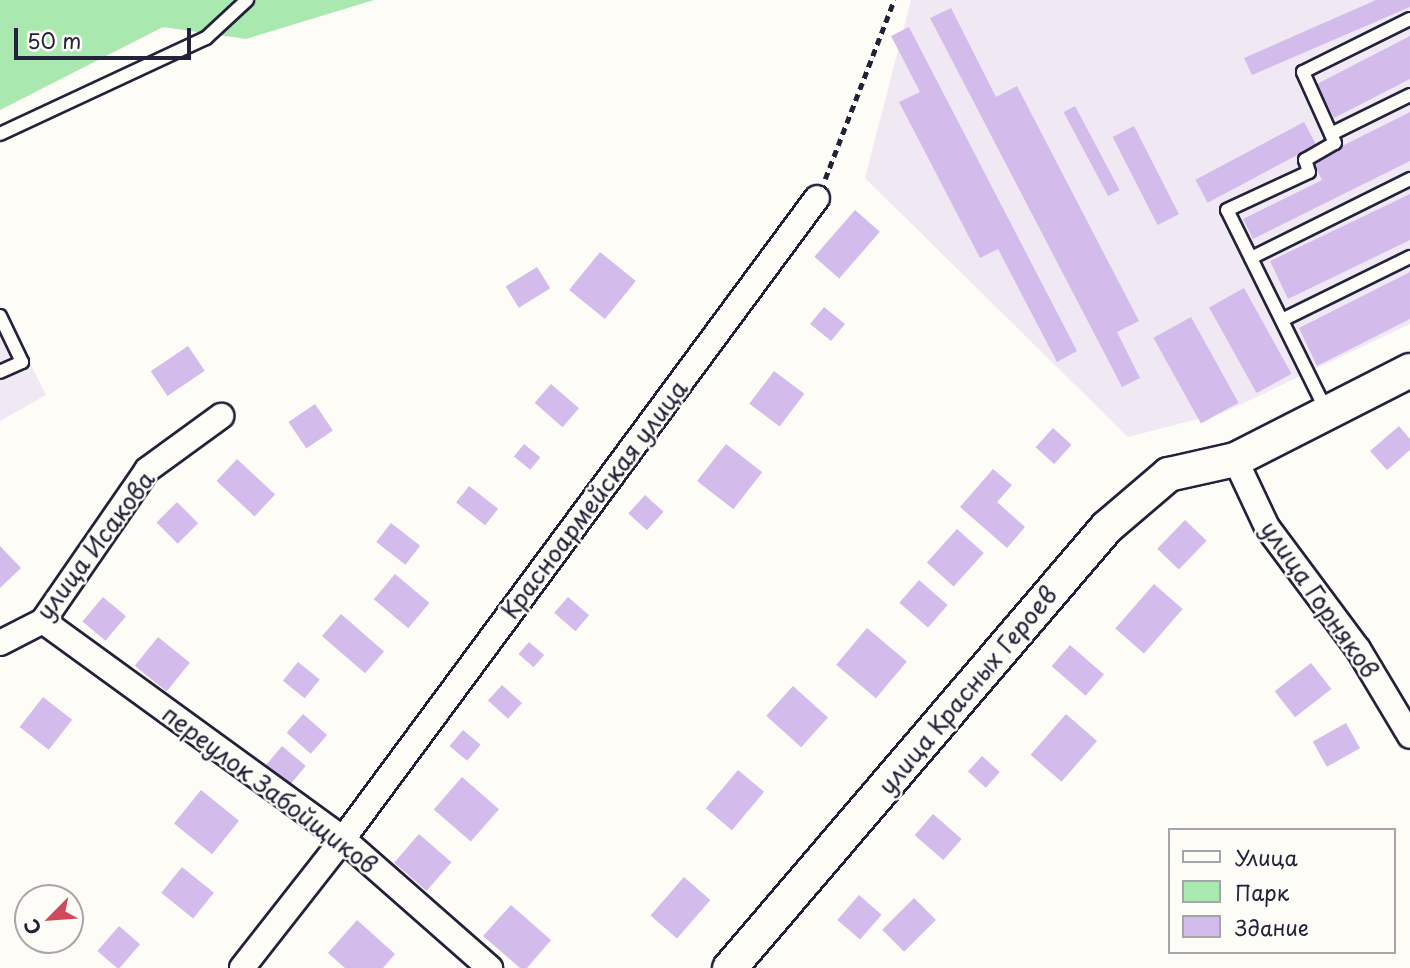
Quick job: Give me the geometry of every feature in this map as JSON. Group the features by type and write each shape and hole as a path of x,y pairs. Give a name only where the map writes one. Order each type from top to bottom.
{"main road":[{"name":"улица Красных Героев","path":"729,968 1106,527 1168,474 1235,459 1410,370"}],"street":[{"name":"Красноармейская улица","path":"242,968 343,839 817,198"},
{"name":"улица Исакова","path":"0,643 43,621 147,470 221,415"},
{"name":"улица Горняков","path":"1235,459 1267,527 1358,649 1410,736"},
{"name":"переулок Забойщиков","path":"43,621 343,839 490,968"}],"lane":[{"path":"0,134 206,38 247,0"},
{"path":"1327,413 1227,210 1309,172 1305,160 1335,143 1304,72 1410,19"},
{"path":"1331,134 1410,95"},
{"path":"1251,258 1410,179"},
{"path":"1282,320 1410,257"},
{"path":"0,316 22,362 0,372"}],"path":[{"path":"817,198 894,0"}],"shaded area":[{"path":"911,0 1410,0 1410,324 1225,412 1128,437 865,178"},
{"path":"0,304 46,395 0,421"}],"green space":[{"path":"0,0 374,0 246,39 163,27 0,110"}],"building":[{"path":"1376,0 1410,0 1410,7 1252,75 1244,58"},
{"path":"951,8 996,97 1017,86 1139,321 1117,332 1140,378 1122,387 930,18"},
{"path":"909,27 1077,351 1057,362 998,249 980,258 899,102 920,92 891,36"},
{"path":"1410,36 1410,79 1334,118 1317,84"},
{"path":"1075,106 1120,190 1108,196 1064,112"},
{"path":"1410,112 1410,161 1253,239 1243,219 1322,180 1312,161"},
{"path":"1304,122 1316,145 1208,203 1195,180"},
{"path":"1134,126 1179,214 1158,225 1113,137"},
{"path":"1410,194 1410,240 1288,299 1270,261"},
{"path":"855,210 880,232 839,278 814,257"},
{"path":"600,252 636,281 605,319 569,290"},
{"path":"537,267 550,288 519,308 506,287"},
{"path":"1410,272 1410,319 1317,366 1299,328"},
{"path":"1244,288 1292,374 1257,393 1209,307"},
{"path":"824,307 845,324 831,341 810,324"},
{"path":"1191,317 1239,403 1201,424 1153,338"},
{"path":"188,346 205,371 167,396 151,371"},
{"path":"774,371 804,394 780,427 749,404"},
{"path":"551,384 579,408 563,427 535,403"},
{"path":"315,404 333,431 306,448 288,422"},
{"path":"1399,426 1410,439 1410,450 1387,470 1370,451"},
{"path":"1053,428 1072,445 1054,464 1036,447"},
{"path":"524,444 540,457 530,470 514,456"},
{"path":"726,444 762,472 733,509 697,481"},
{"path":"237,459 275,494 255,516 217,481"},
{"path":"993,469 1012,485 997,502 1025,527 1007,548 960,507"},
{"path":"469,486 498,509 485,525 456,503"},
{"path":"645,495 664,512 647,530 628,514"},
{"path":"177,502 198,523 178,544 156,523"},
{"path":"1185,520 1207,541 1179,570 1157,549"},
{"path":"391,523 420,546 405,565 376,542"},
{"path":"957,529 984,553 954,587 927,562"},
{"path":"0,546 21,568 0,588"},
{"path":"395,574 429,603 408,628 374,599"},
{"path":"919,580 948,605 928,628 899,603"},
{"path":"1154,584 1183,609 1144,653 1115,629"},
{"path":"103,597 126,616 105,641 82,622"},
{"path":"568,597 589,615 575,631 554,613"},
{"path":"341,614 384,651 365,673 322,636"},
{"path":"867,628 907,661 876,698 836,665"},
{"path":"158,637 190,663 167,692 135,666"},
{"path":"529,642 544,655 534,667 519,654"},
{"path":"1070,645 1104,675 1086,696 1052,666"},
{"path":"298,662 320,680 305,698 283,681"},
{"path":"1311,663 1331,689 1295,717 1275,691"},
{"path":"502,685 522,703 508,719 488,701"},
{"path":"793,686 828,717 801,747 766,716"},
{"path":"43,697 72,720 49,750 20,727"},
{"path":"303,714 327,735 311,754 287,733"},
{"path":"1066,714 1097,741 1062,782 1031,755"},
{"path":"1346,723 1360,748 1327,767 1313,741"},
{"path":"463,730 481,745 467,761 450,746"},
{"path":"282,746 306,766 286,790 262,770"},
{"path":"982,756 1000,772 986,788 968,772"},
{"path":"738,770 764,792 732,830 706,808"},
{"path":"462,777 499,809 471,842 434,809"},
{"path":"201,790 239,821 212,854 174,823"},
{"path":"933,814 962,839 943,860 915,835"},
{"path":"419,834 451,862 427,891 394,863"},
{"path":"182,867 214,893 193,918 161,893"},
{"path":"684,877 710,900 677,938 651,915"},
{"path":"859,895 882,915 860,940 837,920"},
{"path":"914,898 936,920 904,952 882,930"},
{"path":"511,905 551,940 527,968 520,968 483,936"},
{"path":"357,920 395,954 383,968 345,968 328,953"},
{"path":"119,926 140,944 120,968 97,951"}]}
